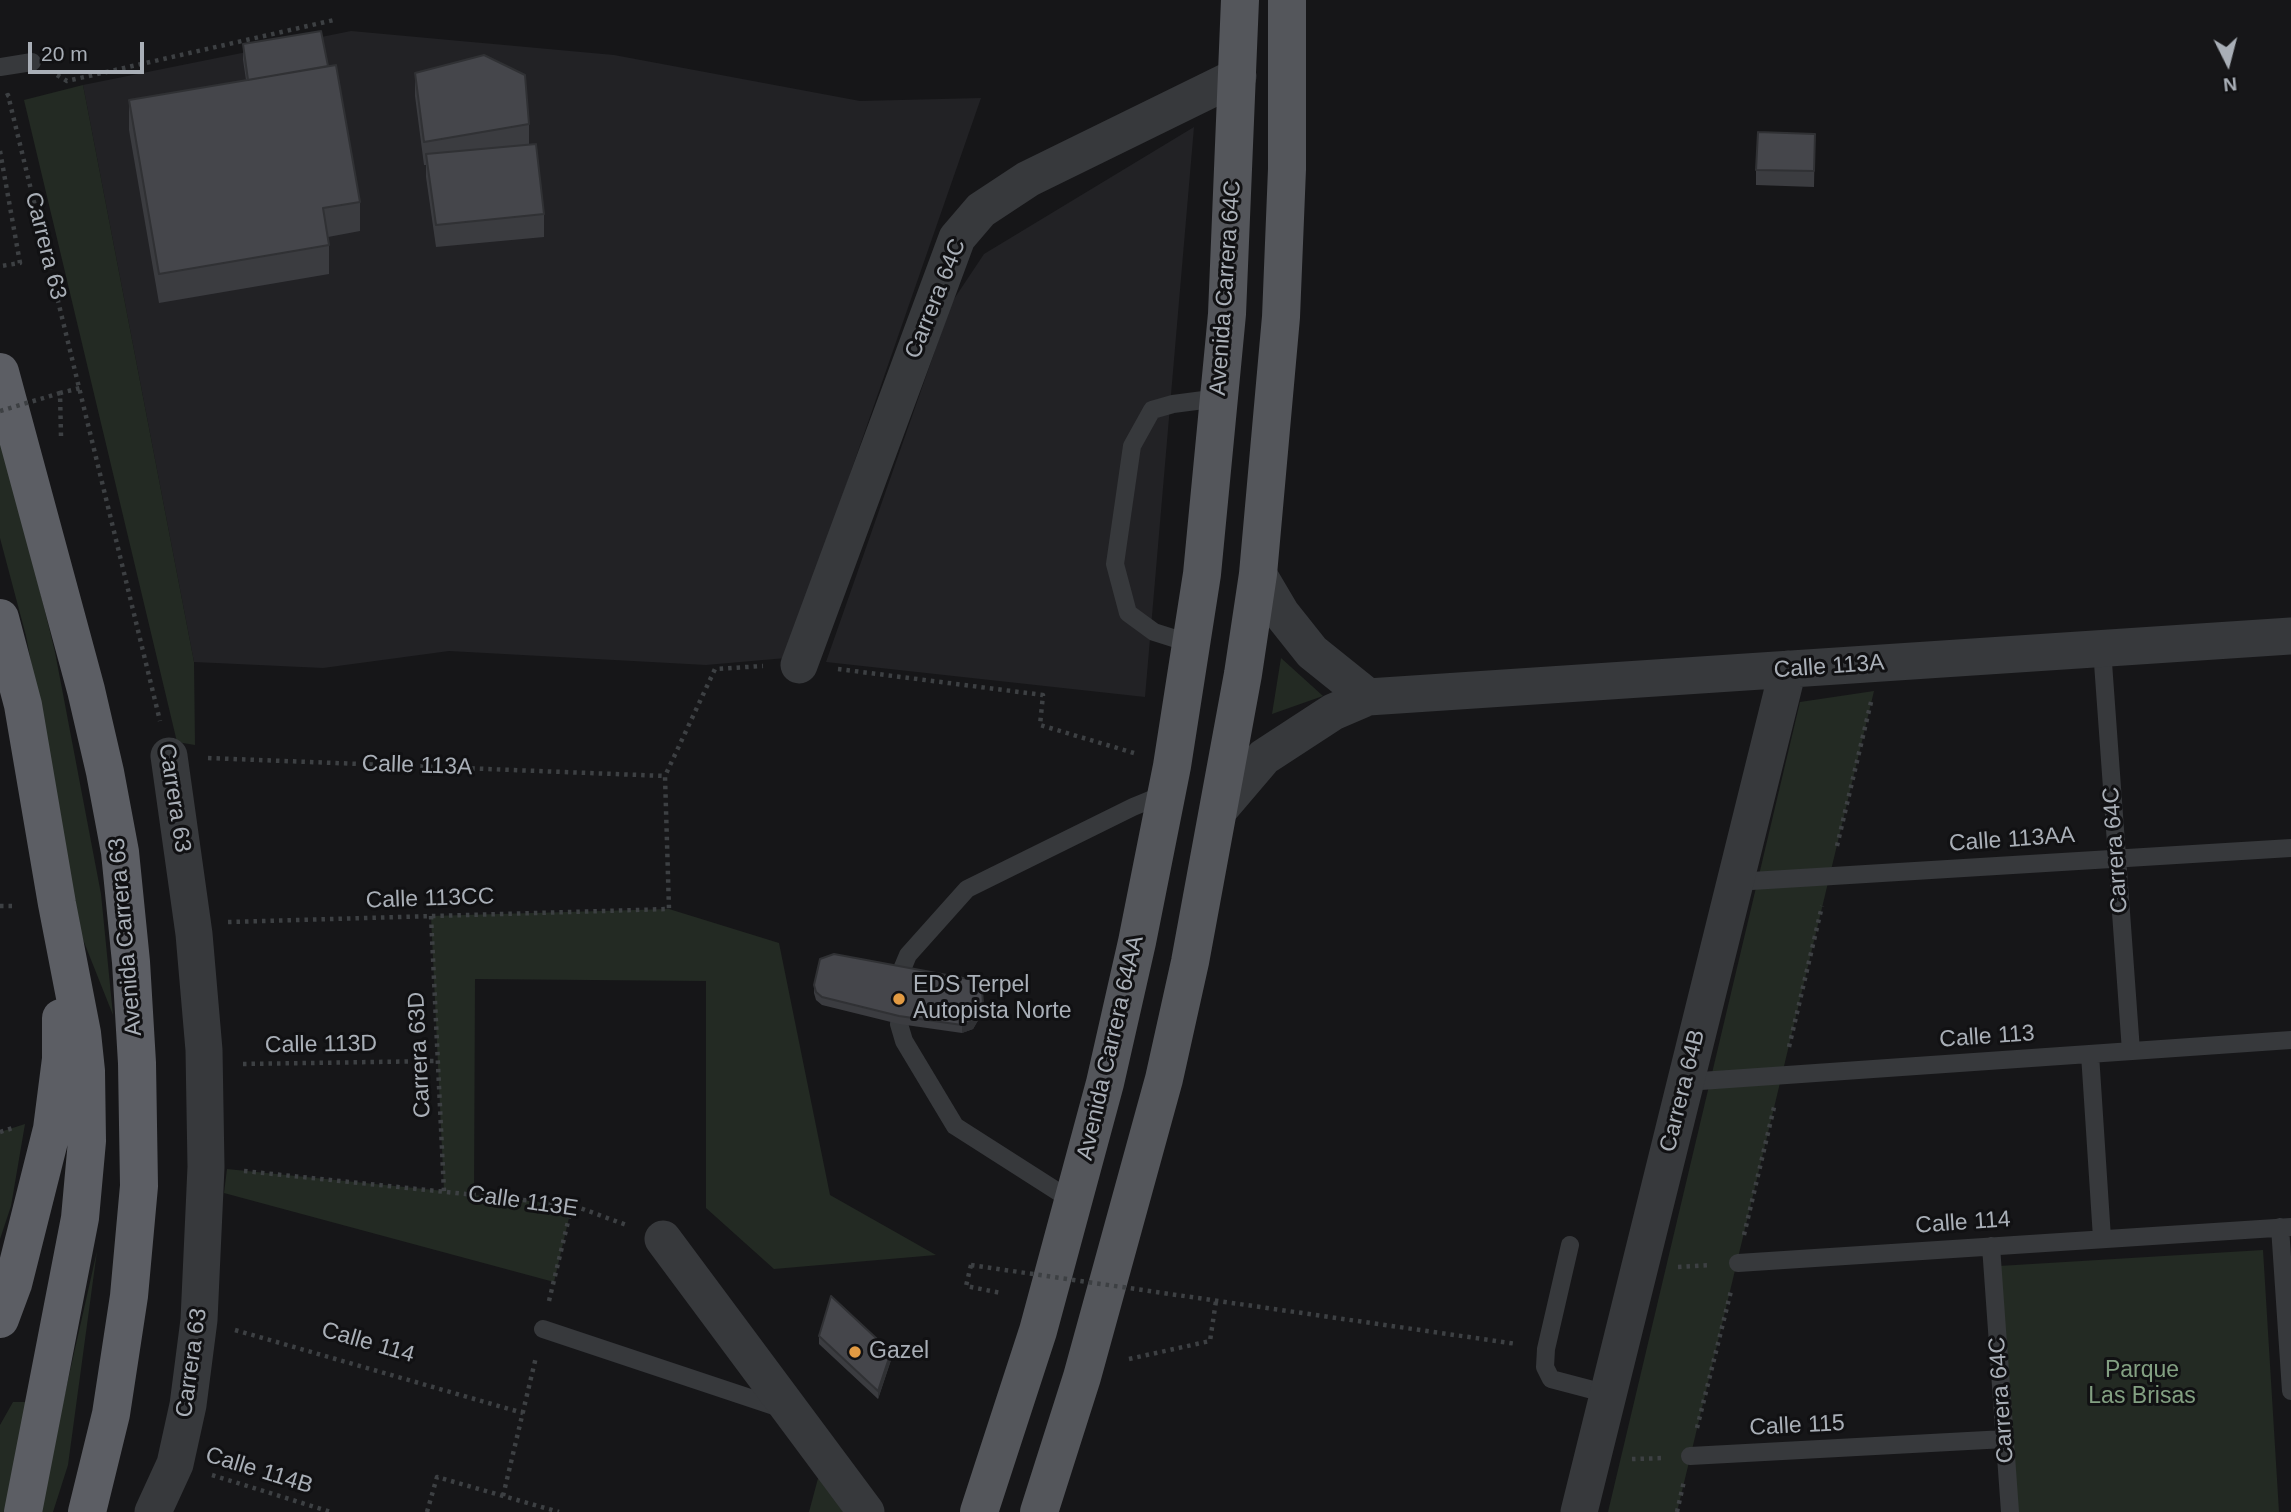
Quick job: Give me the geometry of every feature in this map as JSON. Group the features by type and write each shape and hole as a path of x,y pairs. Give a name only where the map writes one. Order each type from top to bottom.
{"highway":[{"name":"Avenida Carrera 63","path":"0,372 86,690 105,772 120,852 131,962 137,1063 139,1186 130,1296 111,1414 87,1512"},
{"path":"0,618 11,699 57,904 82,1033 86,1071 87,1141 80,1218 23,1512"},
{"path":"0,1319 13,1283 52,1129 61,1046 57,904"}],"main road":[{"name":"Avenida Carrera 64C","path":"1202,575 1227,314 1240,0"},
{"path":"1039,1512 1086,1364 1164,1079 1189,962 1243,674 1258,574 1281,317 1287,169 1287,0"},
{"name":"Avenida Carrera 64AA","path":"979,1512 1018,1397 1074,1202 1128,981 1169,779 1202,575"}],"street":[{"name":"Carrera 64C","path":"799,665 957,238 981,210 1028,179 1238,76"},
{"path":"1258,574 1281,613 1312,652 1368,696"},
{"name":"Calle 113A","path":"1218,811 1264,757 1333,712 1368,696 2291,636"},
{"name":"Carrera 64B","path":"1579,1512 1788,669"},
{"name":"Carrera 63","path":"153,1512 176,1464 188,1405 199,1320 206,1167 204,1065 192,923 169,756"},
{"path":"663,1238 866,1512"}],"lane":[{"path":"0,67 32,62"},
{"path":"1192,644 1154,632 1128,612 1115,564 1132,446 1152,410 1173,404 1219,398"},
{"name":"Carrera 64C","path":"2102,649 2131,1051"},
{"path":"901,974 908,955 967,889 1133,807 1169,779"},
{"name":"Calle 113AA","path":"1735,881 2291,848"},
{"path":"899,1024 904,1041 955,1126 1074,1202"},
{"name":"Calle 113","path":"1686,1082 2291,1040"},
{"path":"2090,1054 2102,1238"},
{"path":"2286,1227 2291,1391"},
{"name":"Calle 114","path":"1738,1262 2286,1227"},
{"path":"1570,1245 1546,1349 1545,1367 1551,1379 1608,1394"},
{"name":"Carrera 64C","path":"1991,1246 2010,1512"},
{"path":"543,1329 793,1412"},
{"name":"Calle 115","path":"1690,1456 2004,1439"}],"path":[{"path":"32,62 67,80 334,20"},
{"name":"Carrera 63","path":"8,95 169,756"},
{"path":"0,150 20,262 1,266"},
{"path":"0,411 80,388"},
{"path":"665,776 715,669 799,665 1043,695 1040,724 1169,779"},
{"name":"Calle 113A","path":"169,756 665,776"},
{"name":"Calle 113CC","path":"192,923 669,909 665,776"},
{"name":"Carrera 63D","path":"431,916 444,1192"},
{"name":"Calle 113D","path":"204,1065 438,1060"},
{"name":"Calle 113E","path":"206,1167 572,1205 663,1238"},
{"path":"1639,1270 1738,1262"},
{"path":"1001,1293 966,1286 971,1265 1546,1349"},
{"path":"1121,1361 1210,1341 1216,1301"},
{"name":"Calle 114","path":"199,1320 523,1413"},
{"path":"1591,1461 1690,1456"},
{"name":"Calle 114B","path":"176,1464 331,1512"},
{"path":"427,1512 437,1477 559,1512"}],"shaded area":[{"path":"351,31 614,55 860,101 981,98 786,658 706,665 449,651 323,668 194,662 83,85"},
{"path":"1194,127 1145,697 826,662 952,302 984,254"}],"green space":[{"path":"83,85 194,662 195,745 177,742 24,100"},
{"path":"0,429 55,652 101,894 113,1015 74,917 49,756 26,636 0,538"},
{"path":"1281,658 1323,696 1272,714"},
{"path":"1874,691 1677,1512 1608,1512 1800,702"},
{"path":"669,909 779,943 830,1195 936,1255 774,1269 706,1208 706,981 475,979 474,1195 572,1205 554,1282 224,1193 227,1169 444,1191 431,916"},
{"path":"25,1124 11,1206 0,1239 0,1132"},
{"name":"Parque Las Brisas","path":"2263,1250 2279,1512 2014,1512 1999,1266"},
{"path":"97,1251 68,1465 53,1512 0,1512 0,1425 13,1402 63,1402"},
{"path":"820,1471 848,1512 809,1512"}],"building":[{"path":"321,31 328,66 248,80 243,44"},
{"path":"484,55 525,75 529,124 424,142 415,73"},
{"path":"336,65 360,202 323,208 329,245 159,274 129,100"},
{"path":"1758,132 1815,134 1814,171 1756,170"},
{"path":"536,144 544,214 436,225 426,154"},
{"name":"EDS Terpel Autopista Norte","path":"834,954 974,980 982,989 983,1004 973,1021 962,1025 899,1016 822,997 816,992 814,985 820,959"},
{"name":"Gazel","path":"831,1296 891,1352 878,1391 819,1336"}],"place":[{"name":"EDS Terpel Autopista Norte","path":"899,999"},
{"name":"Gazel","path":"855,1352"}]}
